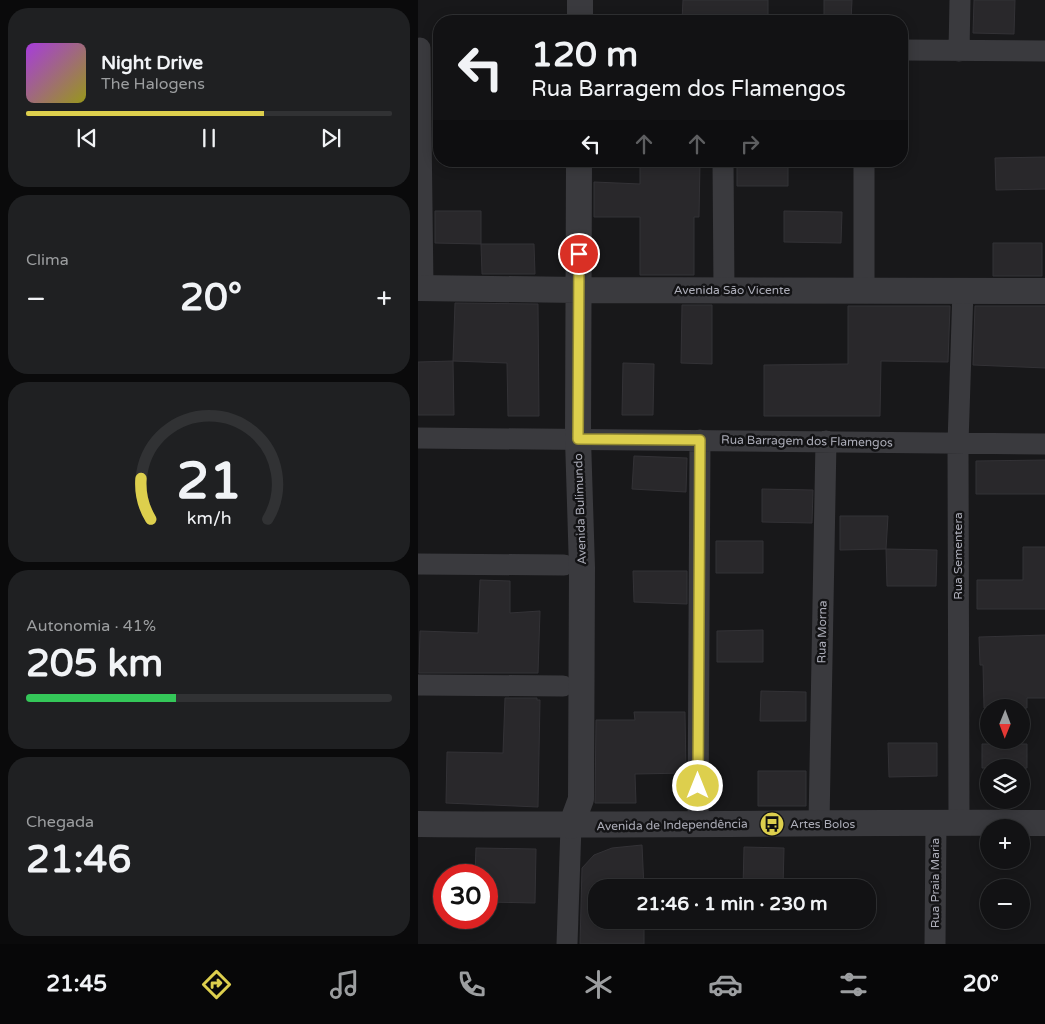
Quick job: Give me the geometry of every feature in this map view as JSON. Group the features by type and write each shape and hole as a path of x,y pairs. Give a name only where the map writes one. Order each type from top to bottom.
{"street":[{"path":"564,0 564,15"},
{"path":"580,0 580,15"},
{"path":"959,51 960,0"},
{"path":"420,288 426,48"},
{"path":"908,50 1046,51"},
{"name":"Avenida Bulimundo","path":"563,167 570,290 569,439 564,565 562,799 571,826"},
{"name":"Avenida Bulimundo","path":"570,290 579,167"},
{"path":"723,167 724,290"},
{"path":"864,167 864,290"},
{"name":"Avenida São Vicente","path":"420,288 1046,291"},
{"name":"Rua Sementera","path":"947,822 963,290"},
{"name":"Rua Barragem dos Flamengos","path":"418,438 1046,444"},
{"name":"Avenida Bulimundo","path":"567,944 571,826 580,799 582,568 569,439"},
{"path":"698,825 700,440"},
{"name":"Rua Morna","path":"820,823 826,441"},
{"path":"418,564 564,565"},
{"path":"418,685 563,686"},
{"name":"Avenida de Independência","path":"418,824 571,826 947,822 1046,823"},
{"name":"Rua Praia Maria","path":"934,944 947,822"}],"building":[{"path":"683,0 768,0 768,15 682,15"},
{"path":"824,0 852,0 851,15 824,15"},
{"path":"974,0 1015,0 1014,34 973,33"},
{"path":"1046,157 1046,189 996,190 995,158"},
{"path":"640,167 700,167 699,217 694,217 694,275 640,275 640,217 594,217 594,182 640,184"},
{"path":"737,167 788,167 788,186 737,186"},
{"path":"435,211 481,211 481,244 435,243"},
{"path":"784,211 842,212 841,243 784,242"},
{"path":"993,243 1042,243 1042,276 993,276"},
{"path":"481,244 534,244 535,274 482,274"},
{"path":"455,303 538,304 539,416 508,416 507,363 453,361"},
{"path":"682,305 712,305 712,364 681,363"},
{"path":"848,306 950,306 948,362 881,361 880,416 764,416 764,365 848,364"},
{"path":"975,306 1046,306 1046,368 973,365"},
{"path":"453,361 454,415 418,415 418,362"},
{"path":"623,363 654,364 653,415 622,415"},
{"path":"634,456 687,458 686,492 632,489"},
{"path":"1046,460 1046,494 976,494 976,461"},
{"path":"762,489 813,490 812,523 762,522"},
{"path":"840,516 888,516 886,549 840,550"},
{"path":"716,541 763,541 763,573 716,573"},
{"path":"1023,547 1046,547 1046,609 977,609 977,580 1023,580"},
{"path":"886,549 937,550 936,586 887,586"},
{"path":"633,571 687,571 687,604 634,602"},
{"path":"480,580 510,581 510,613 540,611 538,673 419,673 420,631 478,633"},
{"path":"763,630 763,662 717,662 717,631"},
{"path":"1046,635 1046,698 984,699 983,665 980,665 979,637"},
{"path":"761,691 806,692 806,721 760,721"},
{"path":"505,698 537,698 537,700 540,700 538,807 446,803 447,752 503,753"},
{"path":"634,712 685,712 686,773 635,774 636,803 595,803 596,720 635,720"},
{"path":"888,743 937,743 937,776 889,777"},
{"path":"982,749 1027,749 1027,759 982,759"},
{"path":"758,771 806,771 806,806 758,806"},
{"path":"642,845 644,879 588,879 588,929 644,929 644,944 580,944 582,868 594,855 612,848"},
{"path":"744,847 784,848 783,879 743,879"},
{"path":"476,848 536,849 535,903 498,902 498,864 475,864"}],"place":[{"name":"Artes Bolos","path":"772,824"}],"route":[{"path":"579,254 578,439 700,440 698,786"}]}
